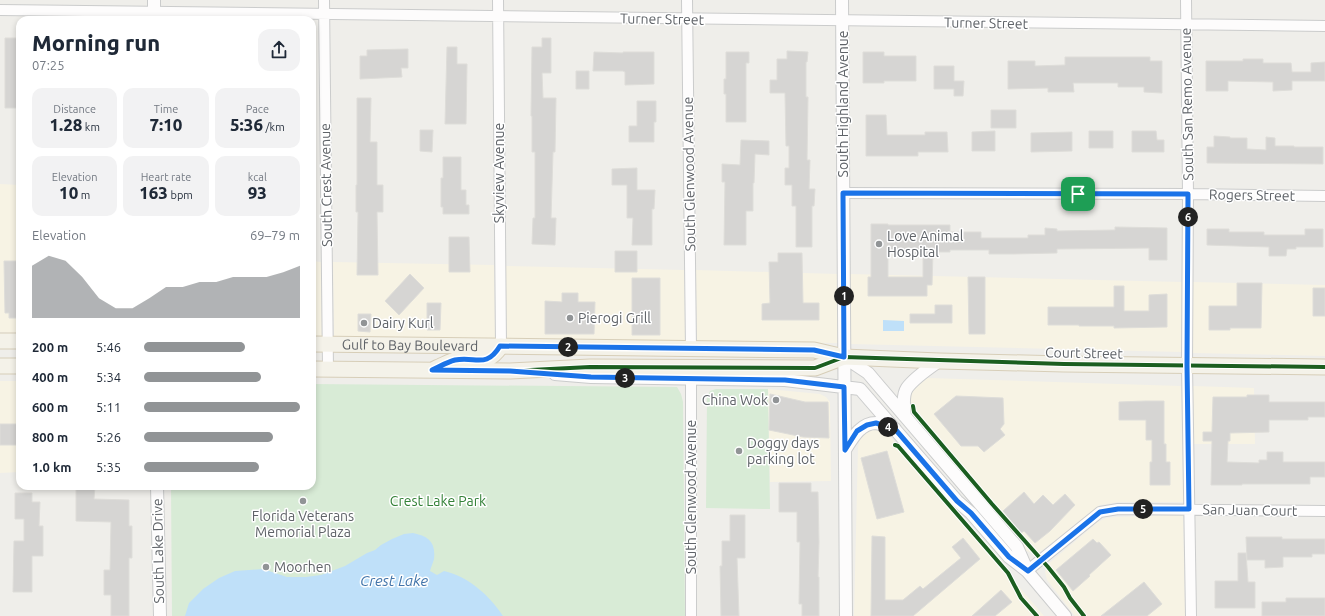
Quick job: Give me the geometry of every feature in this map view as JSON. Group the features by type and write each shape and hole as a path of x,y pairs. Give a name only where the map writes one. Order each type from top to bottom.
{"main road":[{"path":"0,341 16,341"},
{"name":"Gulf to Bay Boulevard","path":"316,344 814,350 844,357"},
{"path":"432,370 455,360 485,360 495,356 500,346"},
{"name":"Gulf to Bay Boulevard","path":"316,369 510,371 590,366 815,368 844,357"},
{"name":"Court Street","path":"844,357 939,361 1325,367"},
{"path":"0,366 16,366"}],"street":[{"path":"154,0 154,16"},
{"name":"South Crest Avenue","path":"324,0 328,369"},
{"name":"Skyview Avenue","path":"498,0 500,346"},
{"name":"South Glenwood Avenue","path":"686,0 691,348"},
{"name":"South Highland Avenue","path":"842,0 846,616"},
{"name":"South San Remo Avenue","path":"1186,0 1188,194 1187,365 1191,616"},
{"name":"Turner Street","path":"0,10 154,16 324,14 1325,26"},
{"name":"Rogers Street","path":"843,193 1325,196"},
{"name":"Gulf to Bay Boulevard","path":"844,357 868,373 905,416 1017,547 1028,571"},
{"path":"905,416 904,404 906,388 939,361"},
{"name":"Gulf to Bay Boulevard","path":"510,371 591,377 785,380 860,389 957,501 971,513 1009,557 1028,571 1065,616"},
{"name":"South Glenwood Avenue","path":"691,379 691,616"},
{"path":"845,450 857,431 867,425 876,423 895,429"},
{"name":"South Lake Drive","path":"157,490 160,616"},
{"name":"San Juan Court","path":"1028,571 1100,512 1118,509 1325,511"}],"shaded area":[{"path":"0,184 16,185 16,333 0,332"},
{"path":"316,261 321,262 322,337 316,337"},
{"path":"333,262 494,265 495,339 334,337"},
{"path":"506,266 684,270 685,341 506,339"},
{"path":"696,270 838,274 838,343 697,342"},
{"path":"849,274 1182,282 1181,352 850,344"},
{"path":"1193,282 1325,285 1325,356 1193,353"},
{"path":"927,378 1181,386 1183,502 1119,502 1100,505 1040,552 1032,553 1024,550 911,403 911,392"},
{"path":"0,381 16,381 16,472 0,473"},
{"path":"1193,386 1254,388 1255,444 1194,444"},
{"path":"768,389 820,394 826,397 830,402 831,481 770,482"},
{"path":"876,430 888,434 1044,616 854,616 858,447 861,436 868,431"},
{"path":"1183,515 1185,616 1075,616 1047,580 1045,572 1047,565 1098,522 1106,518"}],"green space":[{"name":"Crest Lake Park","path":"316,384 677,387 681,394 683,402 685,616 172,616 171,490 316,490"},
{"path":"716,389 768,389 770,509 706,508 707,398 710,391"}],"water":[{"path":"883,320 904,321 904,331 883,331"},
{"name":"Crest Lake","path":"413,533 427,538 434,548 434,559 430,571 437,575 444,571 470,582 485,594 503,616 185,616 189,603 203,589 219,578 235,571 263,569 287,577 321,575 345,566 392,539 404,534"}],"building":[{"path":"5,38 16,38 16,108 5,108"},
{"path":"542,38 551,38 551,73 542,73 543,98 556,98 555,152 553,152 551,218 556,218 555,245 532,244 533,218 535,218 535,152 532,152 532,47 542,47"},
{"path":"447,47 457,47 457,64 467,64 466,124 445,124"},
{"path":"408,49 408,68 401,68 402,77 360,79 360,56 367,56 367,50"},
{"path":"787,51 808,52 806,62 806,97 808,97 807,160 810,160 809,189 815,189 814,206 812,206 812,247 796,247 796,206 792,206 792,185 785,185 785,168 789,168 789,146 786,146 785,93 770,93 770,80 777,80 777,59 787,59"},
{"path":"594,52 654,52 654,84 625,85 625,72 623,71 593,71"},
{"path":"726,52 749,52 749,63 746,63 746,122 726,122 726,94 724,94 724,79 726,79"},
{"path":"863,52 884,52 884,56 916,56 916,81 884,81 884,83 863,83"},
{"path":"1065,57 1150,57 1150,61 1162,61 1162,93 1144,92 1144,87 1118,87 1118,83 1073,83 1074,92 1048,92 1048,88 1008,89 1008,61 1035,61 1035,66 1065,65"},
{"path":"1243,59 1263,59 1263,63 1291,63 1292,72 1311,72 1311,63 1325,62 1325,81 1292,81 1292,90 1273,91 1273,82 1228,81 1228,91 1206,91 1206,61 1243,61"},
{"path":"934,66 954,66 954,81 964,81 963,96 954,96 954,89 934,89"},
{"path":"576,71 589,71 589,89 576,89"},
{"path":"357,98 371,98 370,142 377,142 377,185 383,185 383,212 377,212 378,275 357,275"},
{"path":"637,101 656,101 654,142 629,142 629,126 637,126"},
{"path":"991,110 1016,110 1016,128 991,128"},
{"path":"866,115 886,115 887,135 925,135 925,132 947,132 948,152 918,152 918,156 866,156"},
{"path":"420,130 433,130 432,152 420,151"},
{"path":"995,131 995,151 972,151 972,132"},
{"path":"1089,131 1113,131 1113,148 1089,148"},
{"path":"1132,131 1156,131 1157,140 1164,140 1164,152 1132,152"},
{"path":"1072,132 1072,151 1031,152 1031,133"},
{"path":"1214,136 1247,138 1247,149 1266,150 1266,137 1275,138 1275,146 1323,147 1323,164 1207,163 1207,147 1214,147"},
{"path":"741,140 769,141 769,155 755,154 753,211 746,211 746,245 724,245 725,182 722,182 722,164 740,165"},
{"path":"443,157 461,157 461,190 466,190 466,205 469,205 469,214 443,214 443,207 441,207 441,178 443,178"},
{"path":"637,168 637,190 655,190 654,209 652,209 652,245 632,245 633,218 627,218 627,185 612,185 612,169"},
{"path":"871,224 950,225 950,232 981,232 981,238 1028,238 1028,235 1045,235 1045,228 1057,229 1057,231 1115,230 1115,227 1167,228 1167,260 1149,260 1149,248 1057,249 1057,253 1013,254 989,254 989,250 950,250 950,252 933,252 932,285 927,285 927,296 868,296 868,277 871,277","holes":["906,249 906,257 923,257 923,277 888,277 888,250"]},
{"path":"1207,229 1229,229 1229,232 1264,232 1264,235 1305,235 1305,229 1323,229 1323,247 1296,247 1296,249 1287,249 1286,256 1269,256 1269,247 1207,245"},
{"path":"449,237 469,237 470,272 449,272"},
{"path":"615,251 637,251 637,272 615,272"},
{"path":"778,253 802,253 803,303 819,303 819,320 762,320 762,304 770,303 769,262 778,262"},
{"path":"4,261 16,261 16,318 9,318 9,313 5,313"},
{"path":"410,274 424,288 399,315 385,301"},
{"path":"968,277 985,277 985,334 969,334"},
{"path":"632,278 660,278 660,335 632,335"},
{"path":"1237,283 1262,283 1261,328 1209,330 1209,306 1237,306"},
{"path":"1114,286 1124,286 1124,311 1149,311 1149,295 1167,294 1167,327 1114,328 1114,326 1048,325 1048,307 1114,307"},
{"path":"1313,288 1325,288 1325,316 1313,316"},
{"name":"Pierogi Grill","path":"562,293 578,293 578,302 595,302 594,334 545,334 545,301 562,302"},
{"path":"427,303 441,303 440,330 427,330"},
{"path":"935,305 952,305 952,323 910,323 910,314 935,314"},
{"name":"Dairy Kurl","path":"358,314 371,314 370,332 358,331"},
{"path":"770,394 805,402 828,402 829,438 803,437 769,430"},
{"path":"1247,395 1269,395 1269,402 1325,402 1325,417 1308,417 1308,420 1269,420 1269,432 1230,433 1227,462 1259,463 1259,460 1267,460 1267,452 1283,452 1283,462 1325,462 1325,477 1310,477 1310,484 1211,485 1212,441 1203,441 1203,432 1212,432 1213,397 1247,397"},
{"path":"956,396 1003,398 1004,424 1000,429 1005,435 984,452 978,446 961,446 934,414"},
{"path":"1164,401 1164,444 1166,444 1166,462 1170,462 1170,485 1150,485 1152,440 1146,440 1146,420 1119,420 1119,402"},
{"path":"0,424 16,424 16,445 0,445"},
{"path":"887,451 904,512 877,519 861,458"},
{"path":"779,483 811,483 811,492 818,492 819,616 802,616 802,604 799,604 800,542 797,542 797,512 779,512"},
{"path":"76,490 95,490 94,499 129,500 129,526 132,526 132,558 129,558 129,616 111,616 111,595 104,595 104,570 110,570 111,522 76,521"},
{"path":"1024,492 1034,504 1043,495 1053,505 1065,494 1075,505 1050,531 1035,543 1024,531 1021,533 1003,511"},
{"path":"15,493 32,493 32,502 40,502 39,526 43,526 43,556 32,556 32,592 13,592 14,541 24,541 24,519 15,519"},
{"path":"730,515 745,515 745,558 737,558 739,616 721,616 720,566 722,566 722,541 730,541"},
{"path":"872,536 885,537 885,600 903,600 920,586 923,589 961,558 952,547 963,538 980,559 913,616 871,616"},
{"path":"1246,537 1325,539 1325,554 1312,554 1312,557 1283,557 1283,567 1265,568 1265,560 1247,560"},
{"path":"1093,539 1097,543 1099,542 1111,555 1073,591 1056,570"},
{"path":"1238,553 1246,553 1248,582 1255,582 1255,608 1215,608 1215,581 1238,581"},
{"path":"1144,582 1162,604 1147,616 1101,616"},
{"path":"1001,590 1012,602 995,616 972,616"},
{"path":"1286,598 1325,598 1325,616 1262,616 1262,602 1286,602"}],"cycle path":[{"path":"510,371 590,367 815,368 844,357 1064,364 1325,367"},
{"path":"913,406 914,412 1048,567 1084,616"},
{"path":"895,445 898,446 1008,573 1021,598 1037,616"}],"place":[{"name":"Love Animal Hospital","path":"879,244"},
{"name":"Pierogi Grill","path":"570,318"},
{"name":"Dairy Kurl","path":"364,323"},
{"name":"China Wok","path":"776,400"},
{"name":"Doggy days parking lot","path":"739,451"},
{"name":"Florida Veterans Memorial Plaza","path":"303,501"},
{"name":"Moorhen","path":"266,567"}],"route":[{"path":"843,193 1078,194 1188,194 1187,365 1189,509 1118,509 1100,512 1028,571 1009,557 971,513 957,501 895,429 876,423 867,425 857,431 845,450 844,387 785,380 591,377 510,371 432,370 455,360 485,360 495,356 500,346 814,350 844,357 843,193"}]}
